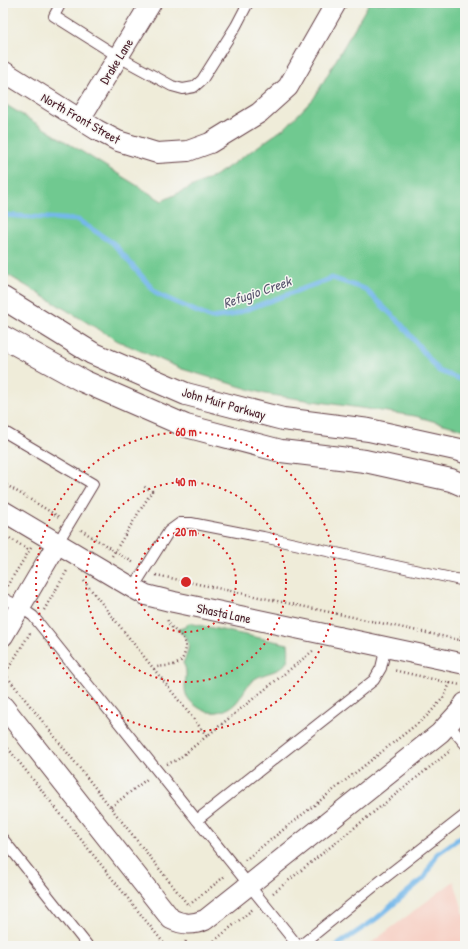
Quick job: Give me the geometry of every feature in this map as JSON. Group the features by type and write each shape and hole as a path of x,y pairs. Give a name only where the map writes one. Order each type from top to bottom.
{"main road":[{"name":"John Muir Parkway","path":"3,298 92,353 186,394 283,419 369,430 465,452"},
{"path":"3,337 83,381 186,426 281,451 365,461 451,480 465,486"}],"street":[{"name":"Drake Lane","path":"80,120 151,3"},
{"name":"North Front Street","path":"3,71 80,120 118,142 157,153 188,151 210,143 259,113 288,87 336,3"},
{"name":"Shasta Lane","path":"3,511 146,595 465,664"},
{"path":"3,636 58,544"},
{"path":"6,716 171,919 179,923 187,924 205,920 249,885 457,735 461,710 465,703"}],"lane":[{"path":"61,3 54,16 119,57 172,86 183,88 194,87 202,80 236,26 248,3"},
{"path":"3,431 93,484 58,544"},
{"path":"133,588 169,531 180,524 191,523 263,537 465,581"},
{"path":"3,598 33,616 299,946 465,816"},
{"path":"197,820 374,680 380,668 386,647"},
{"path":"3,839 88,946"}],"path":[{"path":"3,483 154,575 460,640"},
{"path":"143,486 152,491 96,584 82,577 207,736"},
{"path":"3,534 29,550"},
{"path":"69,568 4,674 188,905 427,716 444,697 450,683 380,668"},
{"path":"154,669 157,666 171,666 179,663 183,659 186,650 186,642 177,631 170,626 167,616 174,618"},
{"path":"111,807 157,771 170,762 177,760 317,648 310,646"},
{"path":"208,946 450,751 447,747 457,735"},
{"path":"3,742 166,946"}],"shaded area":[{"path":"454,881 465,917 465,946 367,946"}],"green space":[{"path":"369,3 465,3 465,430 415,416 265,394 182,369 118,341 3,272 3,103 162,201 218,174 286,127 314,98"},
{"path":"189,623 288,644 289,654 287,661 278,670 258,677 252,681 236,703 228,709 218,712 208,712 191,702 185,691 186,674 183,663 188,645 185,637 177,630 185,627"}],"waterway":[{"name":"Refugio Creek","path":"3,215 78,220 113,243 157,294 211,318 232,315 332,278 365,289 401,324 439,371 465,381"},
{"path":"336,946 376,919 424,878 437,854 465,834"}]}
